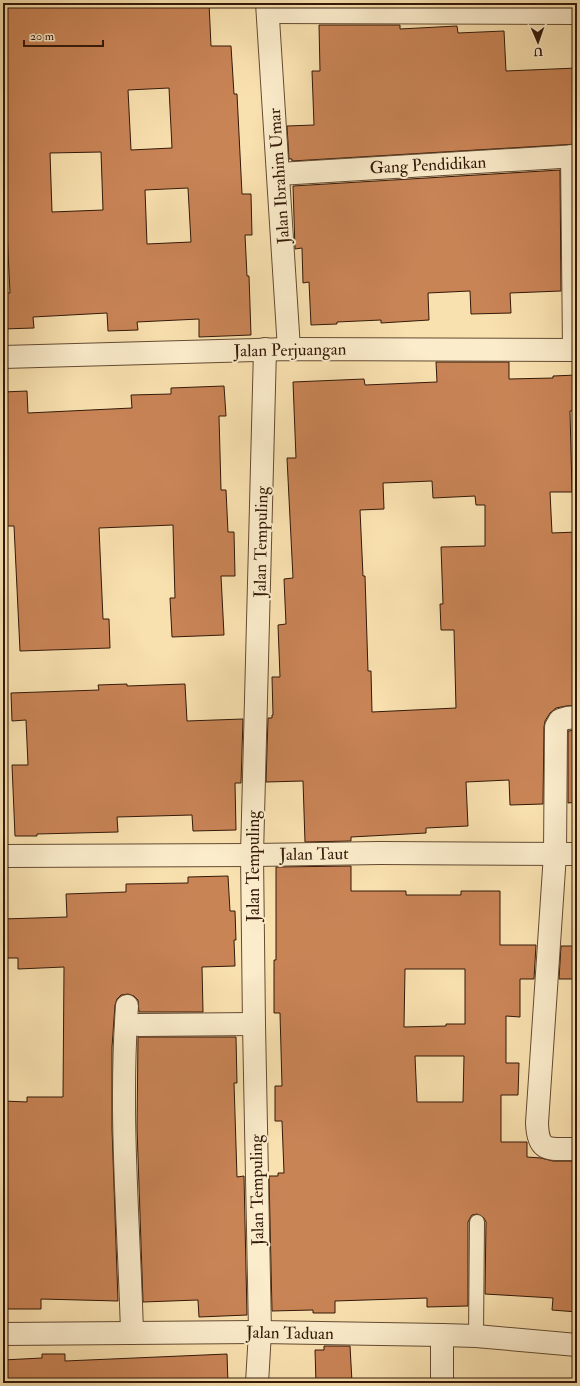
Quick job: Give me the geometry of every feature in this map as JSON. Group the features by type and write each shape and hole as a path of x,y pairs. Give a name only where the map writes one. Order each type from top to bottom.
{"street":[{"path":"268,8 577,13"},
{"name":"Jalan Ibrahim Umar","path":"268,8 290,349"},
{"path":"575,156 576,350"},
{"name":"Gang Pendidikan","path":"278,174 575,156"},
{"name":"Jalan Perjuangan","path":"3,357 265,349 576,350"},
{"name":"Jalan Tempuling","path":"256,1383 260,1332 252,855 265,349"},
{"path":"577,717 560,720 556,727 555,854 537,1115 537,1134 544,1147 577,1149"},
{"name":"Jalan Taut","path":"3,856 380,853 577,854"},
{"path":"127,1006 124,1039 124,1141 132,1333"},
{"path":"139,1025 254,1024"},
{"name":"Jalan Taduan","path":"3,1334 260,1332 442,1335 476,1336 577,1345"},
{"path":"442,1335 442,1383"}],"lane":[{"path":"476,1336 477,1222"}],"building":[{"path":"3,3 209,3 211,46 231,46 234,94 237,94 242,194 251,194 252,235 245,235 247,276 249,276 251,335 199,337 199,319 137,322 138,330 108,331 107,313 33,317 34,328 3,329 3,293 10,293 6,210 3,210","holes":["169,88 172,148 131,150 128,90","101,152 103,210 52,212 50,153","188,188 191,242 147,244 145,190"]},
{"path":"319,25 400,25 400,29 457,26 458,33 504,31 506,71 577,68 577,144 292,161 292,159 289,159 287,126 314,125 312,71 320,71"},
{"path":"560,170 561,291 510,293 511,313 471,314 470,291 428,293 429,320 381,323 381,320 311,325 309,282 303,283 302,248 295,249 293,186"},
{"path":"436,362 509,362 509,379 553,378 553,376 577,375 577,410 570,411 572,492 550,492 552,533 577,532 577,705 556,708 550,713 545,721 543,804 510,805 509,780 466,782 468,826 426,828 426,833 351,837 351,841 305,842 303,781 266,782 268,718 272,718 273,715 272,677 280,677 278,625 286,624 284,579 293,578 287,458 296,458 293,382 364,379 365,385 437,382","holes":["432,481 433,498 475,496 476,505 485,505 485,546 441,547 443,604 440,604 441,630 454,630 456,708 372,712 371,671 368,671 365,576 363,576 360,510 384,509 383,483"]},
{"path":"224,386 226,416 219,416 221,490 226,490 228,532 234,532 235,576 221,576 224,635 172,637 170,598 175,598 173,525 99,528 103,619 109,619 110,648 20,651 14,526 3,526 3,392 27,391 28,413 132,408 131,395 171,394 171,388"},
{"path":"127,684 127,686 185,684 187,721 243,719 241,783 235,783 236,830 193,831 192,815 117,817 118,832 15,836 12,765 28,765 26,720 12,721 11,693 99,690 98,685"},
{"path":"577,730 577,802 568,803 568,731"},
{"path":"351,866 351,891 406,891 406,895 461,895 461,891 500,891 500,945 536,945 534,979 520,979 520,1017 506,1016 506,1063 519,1063 518,1095 501,1095 501,1142 527,1142 527,1157 553,1161 577,1161 577,1312 552,1310 553,1298 485,1294 486,1222 484,1218 477,1214 472,1215 468,1222 468,1306 427,1307 427,1298 335,1301 335,1313 313,1313 313,1310 272,1311 269,1176 278,1176 278,1173 284,1173 282,1121 275,1121 275,1086 282,1086 280,1013 274,1013 274,960 276,960 276,867","holes":["405,969 465,969 465,1024 404,1027","415,1056 464,1056 463,1102 417,1102"]},
{"path":"228,876 230,911 235,911 235,966 202,967 203,1012 139,1012 138,1000 134,996 128,994 121,995 117,999 115,1005 112,1047 112,1129 118,1301 41,1299 41,1309 3,1309 3,1101 27,1102 27,1097 63,1097 64,967 18,969 18,958 3,958 3,919 67,917 66,894 126,892 126,884 188,883 188,877"},
{"path":"561,946 577,946 577,979 559,979"},
{"path":"138,1037 236,1037 237,1083 234,1083 237,1177 244,1176 247,1315 199,1317 198,1300 143,1302 137,1128"},
{"path":"324,1346 350,1346 352,1382 316,1383 315,1350 324,1350"},
{"path":"42,1354 65,1354 65,1361 227,1354 228,1383 3,1383 3,1360 42,1358"}]}
